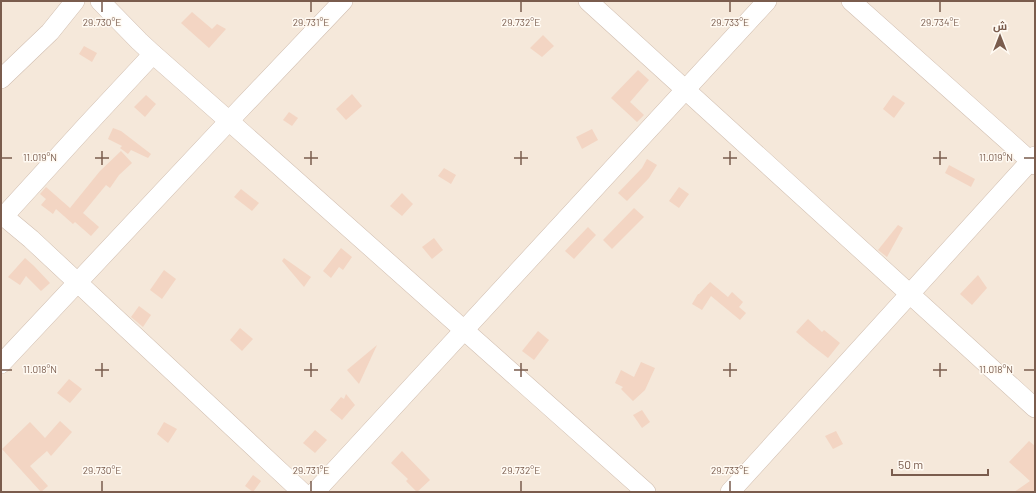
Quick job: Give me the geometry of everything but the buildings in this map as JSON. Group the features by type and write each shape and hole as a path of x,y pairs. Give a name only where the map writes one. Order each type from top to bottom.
{"street":[{"path":"1,79 50,32 75,1"},
{"path":"100,1 153,54 646,492"},
{"path":"1,364 343,1"},
{"path":"588,1 1035,408"},
{"path":"316,492 767,1"},
{"path":"730,492 1033,161 851,1"},
{"path":"153,54 3,215 31,239 302,492"}],"shaded area":[{"path":"1,1 1035,1 1035,492 1,492"}]}
